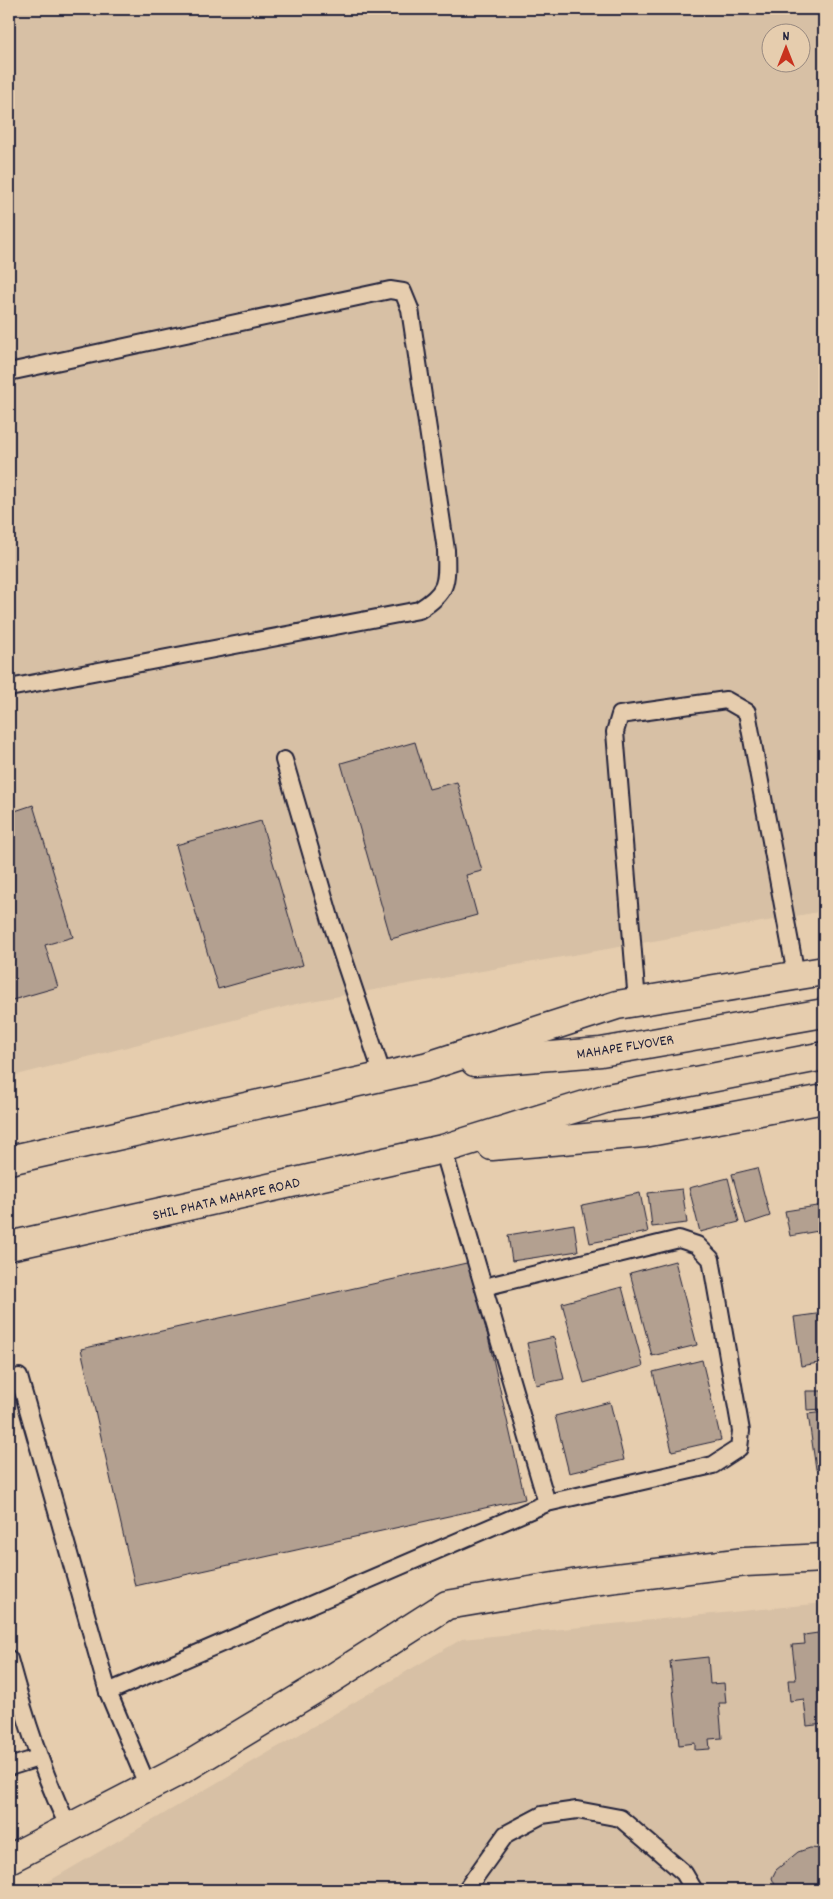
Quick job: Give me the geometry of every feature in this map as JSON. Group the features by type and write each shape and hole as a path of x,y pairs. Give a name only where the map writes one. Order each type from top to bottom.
{"main road":[{"path":"9,1160 425,1066 617,1005 824,971"},
{"name":"MAHAPE FLYOVER","path":"425,1066 601,1052 824,1013"},
{"path":"443,1149 608,1098 824,1056"},
{"path":"443,1149 644,1134 824,1099"},
{"name":"SHIL PHATA MAHAPE ROAD","path":"9,1246 443,1149"},
{"path":"9,1859 183,1769 325,1683 446,1605 594,1580 745,1562 824,1558"}],"lane":[{"path":"9,372 390,290 404,292 410,309 446,550 446,573 443,590 434,601 419,610 9,688"},
{"path":"637,1002 615,732 620,715 726,700 747,712 796,976"},
{"path":"284,760 331,921 383,1076"},
{"path":"443,1149 547,1503"},
{"path":"108,1692 547,1503 713,1465 739,1448 741,1431 711,1259 698,1245 679,1238 484,1287"},
{"path":"19,1377 108,1692 148,1787"},
{"path":"9,1659 38,1758 49,1788 69,1828"},
{"path":"9,1766 38,1758"},
{"path":"466,1890 506,1834 542,1815 577,1810 620,1818 684,1873 694,1890"}],"shaded area":[{"path":"9,9 824,9 824,911 300,1003 9,1077"},
{"path":"824,1603 824,1890 34,1890 462,1639"}],"building":[{"path":"415,742 429,789 457,782 482,871 466,875 477,915 391,939 341,763"},
{"path":"33,805 73,937 45,945 58,987 9,1001 9,813"},
{"path":"261,821 303,965 218,989 176,845"},
{"path":"757,1168 770,1216 746,1224 732,1174"},
{"path":"728,1178 739,1222 700,1232 689,1188"},
{"path":"682,1189 687,1223 652,1227 648,1193"},
{"path":"640,1193 648,1232 590,1243 582,1205"},
{"path":"823,1205 824,1230 790,1236 785,1211"},
{"path":"574,1224 578,1251 512,1261 508,1235"},
{"path":"675,1261 697,1345 652,1356 630,1273"},
{"path":"471,1262 525,1499 135,1586 81,1349"},
{"path":"622,1287 643,1366 584,1383 562,1303"},
{"path":"824,1313 824,1362 801,1366 794,1317"},
{"path":"554,1337 564,1379 536,1385 527,1343"},
{"path":"702,1360 721,1440 672,1451 653,1372"},
{"path":"806,1391 824,1391 824,1409 807,1410"},
{"path":"610,1402 624,1460 569,1473 555,1416"},
{"path":"824,1412 824,1468 816,1469 808,1414"},
{"path":"818,1633 819,1639 824,1639 824,1724 807,1726 804,1699 790,1701 788,1680 796,1680 792,1645 805,1644 804,1635"},
{"path":"708,1657 710,1684 724,1683 726,1703 719,1703 722,1738 709,1739 710,1749 695,1750 695,1743 679,1745 670,1661"},
{"path":"810,1848 824,1849 824,1890 777,1890 772,1878 776,1870 798,1852"}]}
